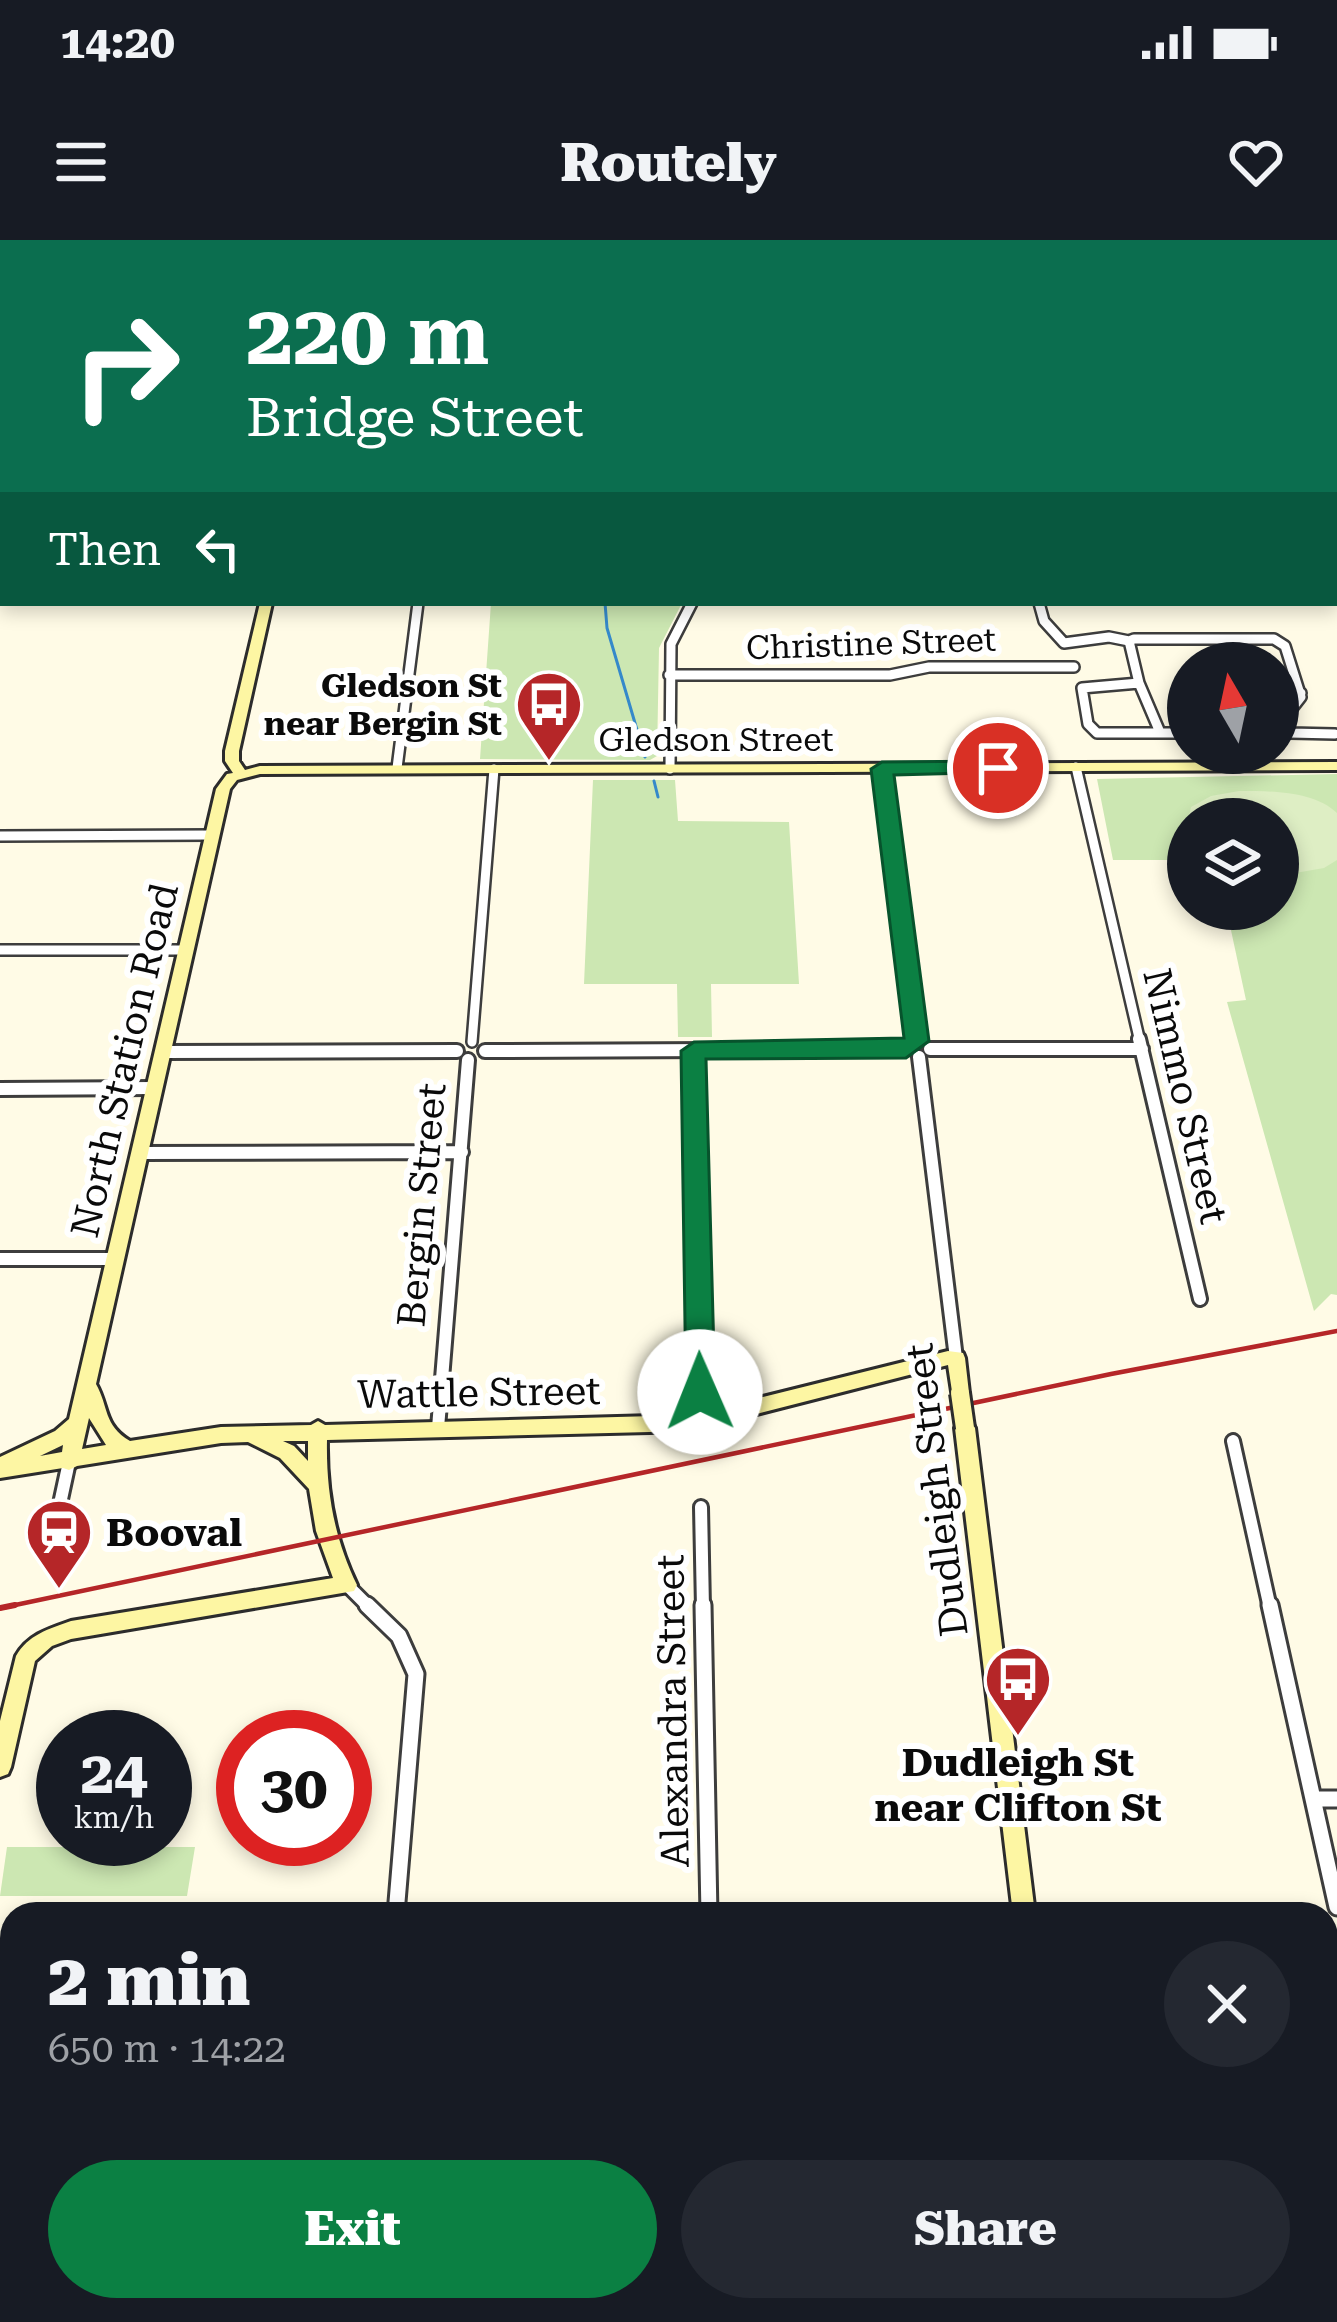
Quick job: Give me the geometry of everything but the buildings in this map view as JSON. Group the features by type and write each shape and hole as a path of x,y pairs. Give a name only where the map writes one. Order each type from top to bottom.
{"street":[{"name":"North Station Road","path":"59,1543 55,1527 69,1462 212,835 226,783 240,773 232,751 265,606"},
{"path":"397,769 418,606"},
{"path":"670,769 671,644 690,606"},
{"path":"1040,606 1043,619 1064,643 1108,637 1129,641 1274,639 1285,646 1300,693 1299,704"},
{"path":"1129,641 1139,682 1159,730"},
{"name":"Christine Street","path":"669,675 890,675 929,667 1074,667"},
{"path":"1139,682 1082,688 1088,724 1104,734 1167,731"},
{"path":"1299,735 1336,734"},
{"name":"Gledson Street","path":"240,773 1337,766"},
{"name":"Nimmo Street","path":"1076,767 1200,1299"},
{"name":"Bergin Street","path":"472,1042 494,769"},
{"name":"Dudleigh Street","path":"882,769 1023,1902"},
{"path":"0,836 212,835"},
{"path":"0,950 186,950"},
{"path":"463,1056 472,1042 484,1051 1142,1048"},
{"path":"163,1052 480,1058 484,1051"},
{"path":"694,1051 700,1392 707,1419"},
{"name":"Bergin Street","path":"438,1428 462,1152 463,1056"},
{"path":"0,1089 154,1088"},
{"path":"139,1153 462,1152"},
{"path":"0,1259 116,1259"},
{"name":"Wattle Street","path":"0,1468 69,1462 241,1433 676,1425 956,1358"},
{"path":"89,1379 96,1416 108,1438 127,1449"},
{"path":"0,1468 62,1437 79,1422"},
{"path":"318,1429 332,1556 347,1585 399,1636 416,1674 397,1902"},
{"path":"241,1433 287,1452 321,1488"},
{"path":"1233,1441 1336,1902"},
{"name":"Alexandra Street","path":"701,1507 709,1902"},
{"path":"0,1767 24,1660 33,1647 71,1630 347,1585"},
{"path":"1313,1799 1337,1799"}],"green space":[{"path":"491,606 680,606 659,648 657,756 650,760 480,759"},
{"path":"1337,774 1337,1295 1331,1294 1314,1311 1227,1002 1246,1000 1231,930 1299,930 1299,798 1167,798 1167,860 1113,860 1097,779"},
{"path":"593,780 675,780 678,821 789,822 799,984 711,984 712,1037 678,1037 677,984 584,984"},
{"path":"1239,791 1278,792 1304,796 1327,806 1337,813 1337,860 1299,872 1299,798 1207,798"},
{"path":"7,1847 36,1847 36,1866 192,1866 187,1896 0,1896"}],"waterway":[{"path":"605,606 607,628 645,757"},
{"path":"654,781 658,797"}],"railway":[{"path":"1,1608 1111,1374 1337,1331"},
{"path":"0,1608 15,1605"}],"place":[{"name":"Gledson St near Bergin St","path":"549,763"},
{"name":"Booval","path":"59,1591"},
{"name":"Dudleigh St near Clifton St","path":"1018,1738"}],"route":[{"path":"700,1392 694,1051 906,1049 916,1041 882,769 998,768"}]}
